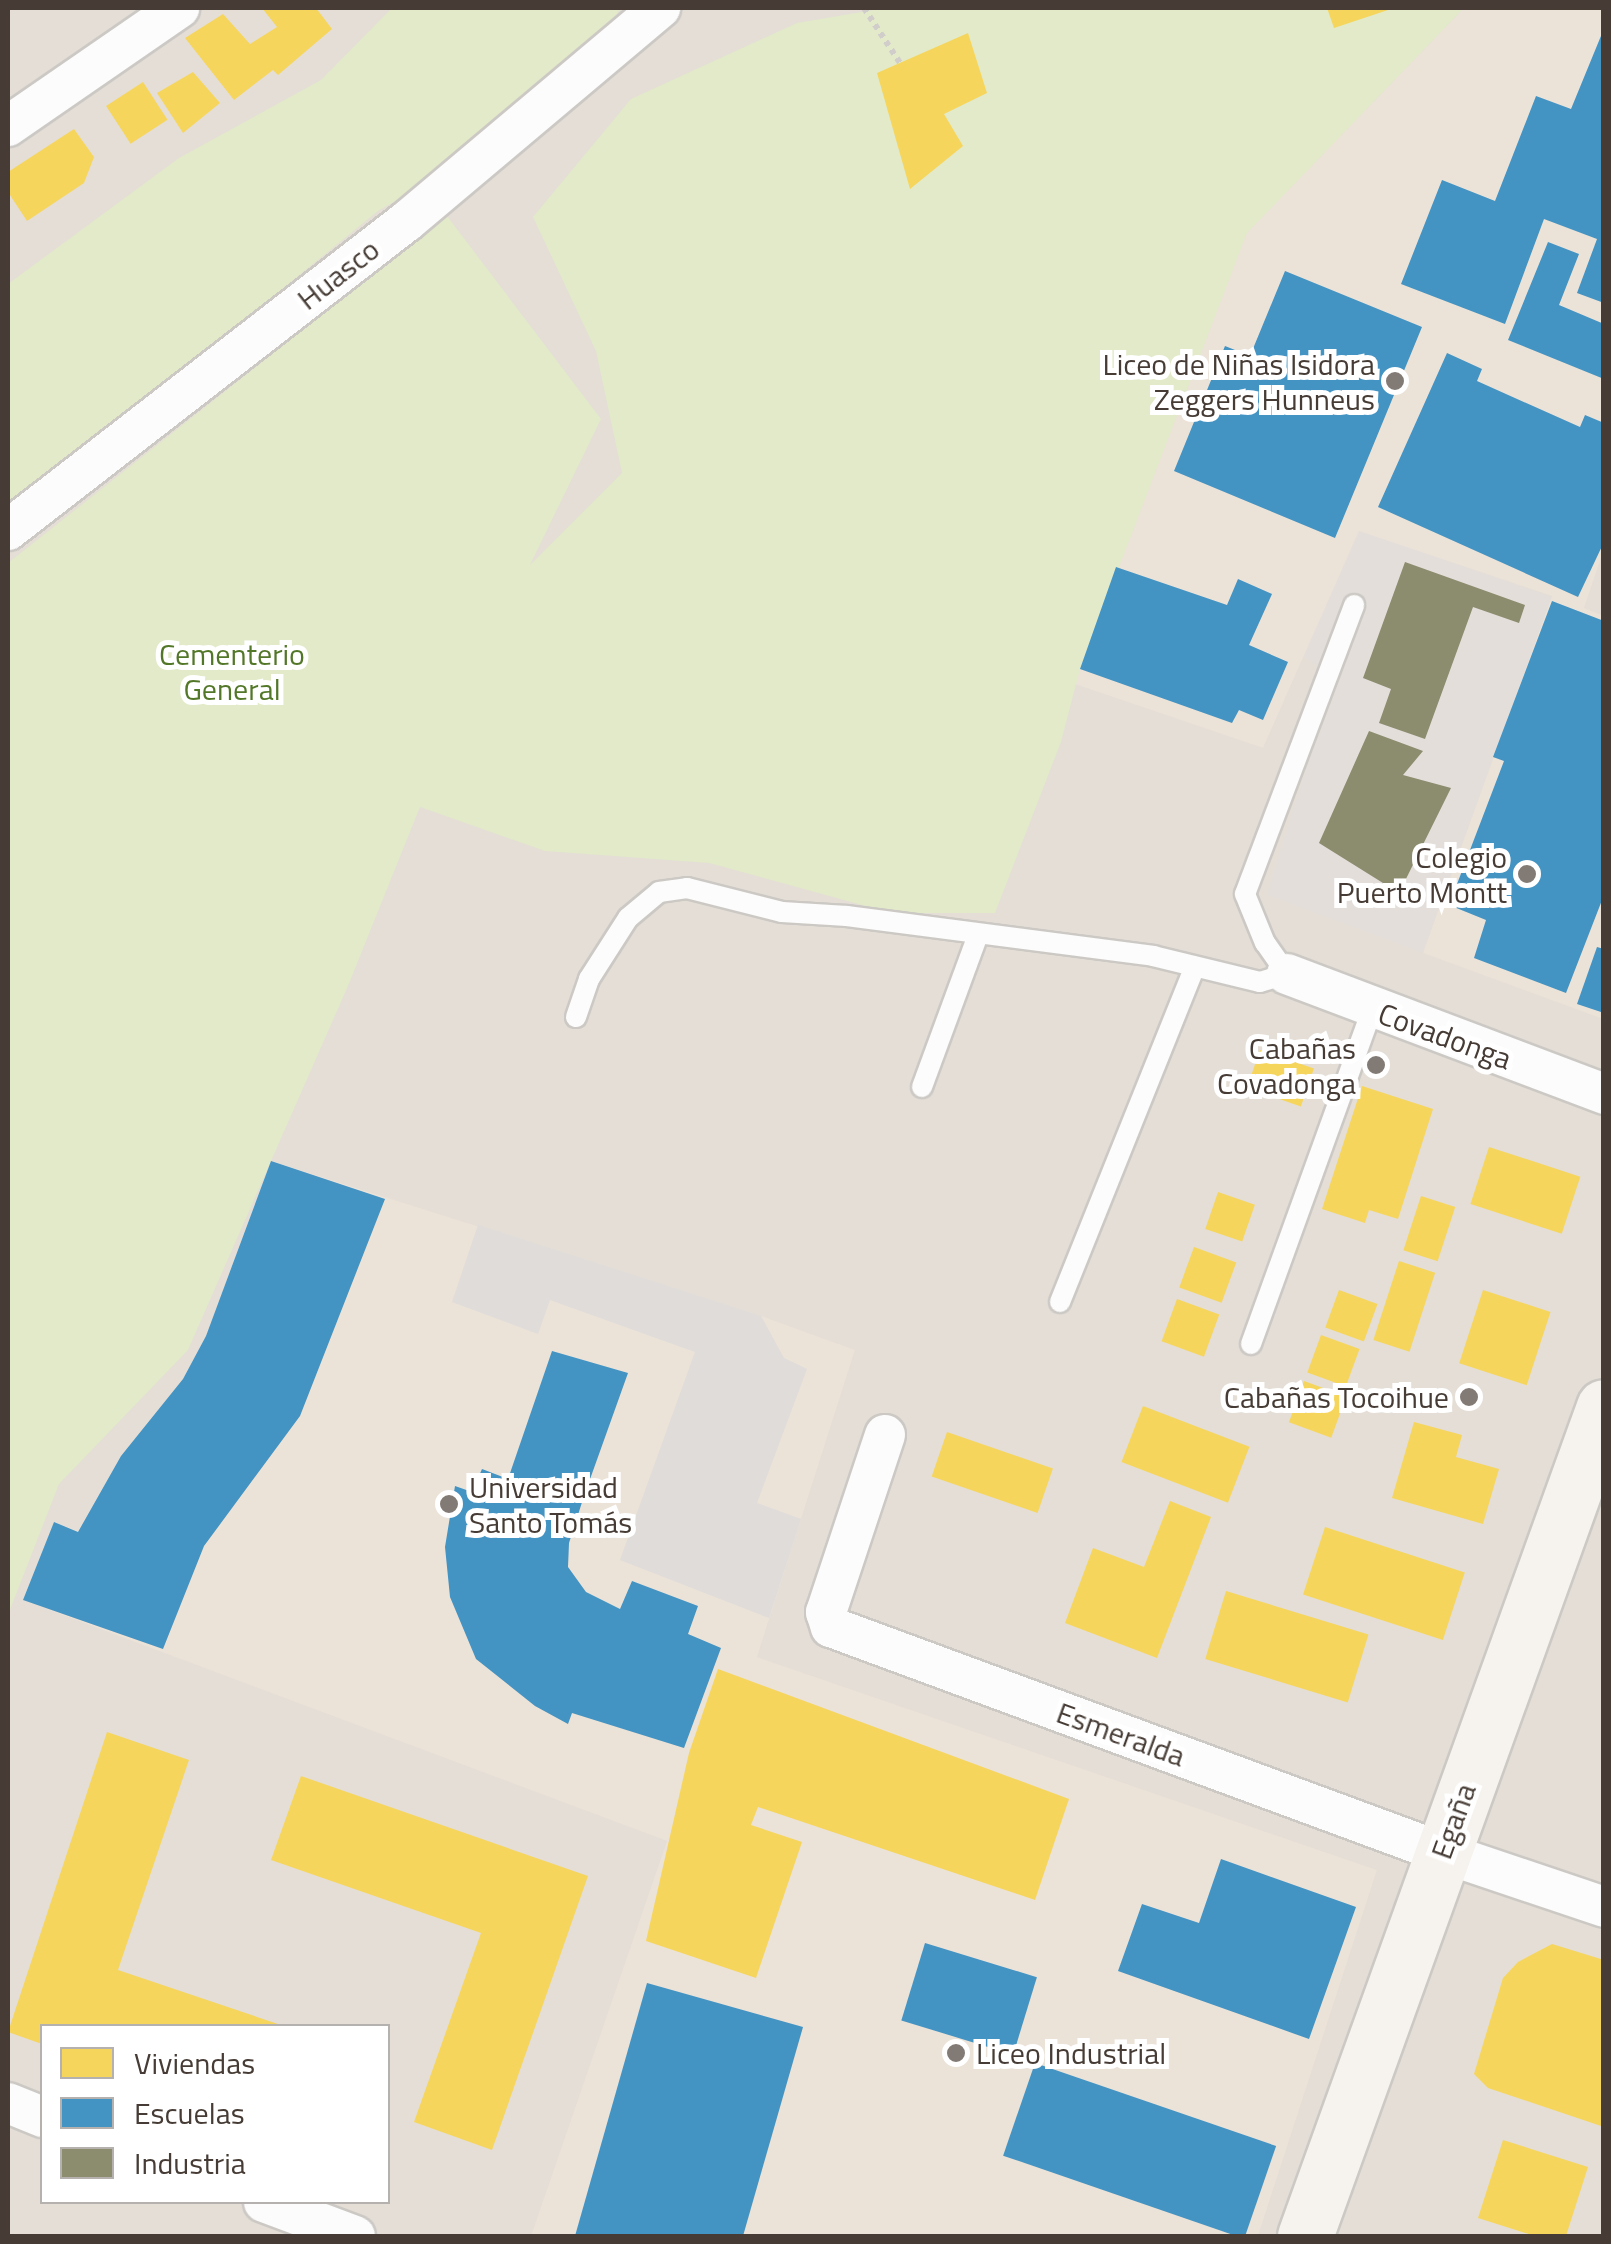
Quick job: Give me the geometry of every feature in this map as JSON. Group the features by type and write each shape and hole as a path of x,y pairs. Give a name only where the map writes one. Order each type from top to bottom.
{"main road":[{"name":"Egaña","path":"1305,2236 1604,1408"}],"street":[{"path":"8,126 179,8"},
{"name":"Huasco","path":"8,530 407,221 660,8"},
{"name":"Covadonga","path":"1287,974 1372,1010 1604,1094"},
{"name":"Esmeralda","path":"886,1435 826,1612 831,1627 1441,1852 1604,1907"},
{"path":"8,2104 40,2116"},
{"path":"269,2204 355,2236"}],"lane":[{"path":"576,1017 589,980 628,918 659,892 687,888 782,912 847,916 1152,956 1260,982 1287,974 1265,943 1245,894 1354,605"},
{"path":"922,1087 978,934"},
{"path":"1060,1302 1195,967"},
{"path":"1252,1344 1372,1010"}],"path":[{"path":"864,8 900,63"}],"shaded area":[{"path":"8,8 1603,8 1603,2236 8,2236"},
{"name":"Liceo de Niñas Isidora Zeggers Hunneus","path":"1464,8 1603,8 1604,549 1584,608 1604,616 1603,1019 1423,953 1552,596 1359,531 1263,748 1063,680 1247,232"},
{"path":"1359,530 1552,597 1423,953 1267,895 1334,677 1303,656"},
{"path":"271,1161 761,1316 855,1350 757,1657 1377,1870 1258,2236 531,2236 667,1841 23,1600 54,1522 78,1531 121,1456 183,1379 206,1336"},
{"path":"478,1225 761,1316 784,1358 807,1369 757,1503 801,1519 769,1618 620,1560 695,1352 550,1300 538,1334 452,1302"}],"green space":[{"path":"392,8 621,8 581,64 449,170 378,211 271,298 259,317 8,508 8,284 179,158 321,80"},
{"name":"Cementerio General","path":"885,8 1464,8 1247,233 1080,669 1061,742 995,913 891,913 709,863 545,851 420,807 348,986 188,1350 59,1484 8,1615 8,563 447,216 601,419 530,565 622,473 596,351 533,217 631,99 797,23"}],"building: Viviendas":[{"path":"262,8 316,8 332,29 278,75 273,70 234,100 185,38 223,14 250,44 277,27"},
{"path":"1327,8 1394,8 1334,28"},
{"path":"968,33 987,93 944,114 963,146 910,189 877,73"},
{"path":"193,72 220,103 183,133 157,93"},
{"path":"143,82 168,120 131,144 106,106"},
{"path":"74,129 94,157 84,183 27,221 8,192 8,172"},
{"path":"1260,1050 1314,1069 1301,1106 1247,1088"},
{"path":"1362,1086 1433,1109 1398,1219 1369,1210 1365,1223 1322,1209"},
{"path":"1489,1147 1580,1177 1562,1234 1470,1204"},
{"path":"1218,1192 1255,1205 1242,1242 1205,1229"},
{"path":"1421,1196 1455,1207 1438,1261 1403,1250"},
{"path":"1194,1247 1236,1262 1222,1303 1179,1287"},
{"path":"1399,1261 1435,1273 1409,1352 1373,1340"},
{"path":"1339,1290 1378,1304 1364,1342 1325,1328"},
{"path":"1483,1290 1551,1312 1527,1385 1459,1363"},
{"path":"1177,1299 1219,1314 1204,1357 1162,1341"},
{"path":"1321,1335 1360,1349 1346,1387 1307,1373"},
{"path":"1304,1381 1346,1396 1331,1438 1289,1422"},
{"path":"1143,1406 1249,1447 1228,1503 1121,1462"},
{"path":"1414,1422 1462,1435 1456,1457 1499,1469 1483,1524 1392,1498"},
{"path":"947,1432 1053,1468 1038,1513 932,1476"},
{"path":"1170,1501 1211,1517 1157,1658 1065,1623 1093,1548 1144,1567"},
{"path":"1325,1527 1465,1572 1443,1640 1303,1595"},
{"path":"1226,1591 1368,1635 1348,1702 1205,1659"},
{"path":"718,1669 1069,1799 1035,1900 758,1807 751,1825 802,1842 756,1978 646,1941 689,1753"},
{"path":"107,1732 189,1760 118,1970 278,2024 40,2024 40,2043 8,2032"},
{"path":"301,1776 588,1876 492,2150 414,2122 481,1933 271,1860"},
{"path":"1552,1944 1604,1960 1604,2127 1488,2088 1474,2074 1503,1978 1518,1962"},
{"path":"1503,2140 1588,2167 1566,2236 1535,2236 1478,2218"}],"building: Escuelas":[{"path":"1603,31 1604,303 1577,293 1597,239 1544,219 1505,324 1401,284 1442,180 1495,201 1536,96 1571,109"},
{"path":"1548,242 1579,254 1559,305 1604,324 1604,379 1508,340"},
{"path":"1285,271 1422,327 1335,538 1174,471 1225,346 1250,356"},
{"path":"1447,353 1482,369 1477,381 1580,427 1585,415 1604,423 1604,542 1578,597 1378,507"},
{"path":"1116,567 1227,605 1238,579 1272,594 1249,645 1288,662 1263,720 1239,710 1232,723 1080,669"},
{"name":"Colegio Puerto Montt","path":"1552,601 1604,621 1604,895 1566,993 1474,958 1486,920 1449,905 1504,761 1493,757"},
{"path":"1597,947 1604,949 1604,1013 1577,1004"},
{"path":"271,1161 385,1199 300,1416 204,1546 163,1649 23,1600 54,1522 78,1532 121,1456 183,1379 206,1336"},
{"path":"552,1351 628,1373 569,1543 568,1567 586,1592 620,1609 632,1581 698,1606 688,1634 721,1648 684,1748 572,1713 568,1724 535,1706 476,1659 450,1597 445,1547 455,1486 472,1492 482,1469 508,1479"},
{"path":"1221,1859 1356,1907 1309,2039 1118,1971 1142,1904 1199,1923"},
{"path":"925,1943 1037,1977 1013,2055 901,2020"},
{"path":"647,1983 803,2027 743,2236 575,2236"},
{"path":"1035,2063 1276,2146 1245,2236 1003,2156"}],"building: Industria":[{"path":"1405,562 1525,605 1519,623 1473,607 1425,739 1379,723 1391,689 1363,678"},
{"path":"1369,731 1423,751 1403,775 1451,788 1399,893 1319,843"}],"place":[{"name":"Liceo de Niñas Isidora Zeggers Hunneus","path":"1395,381"},
{"name":"Colegio Puerto Montt","path":"1527,874"},
{"name":"Cabañas Covadonga","path":"1376,1065"},
{"name":"Cabañas Tocoihue","path":"1469,1397"},
{"name":"Universidad Santo Tomás","path":"449,1504"},
{"name":"Liceo Industrial","path":"956,2053"}]}
